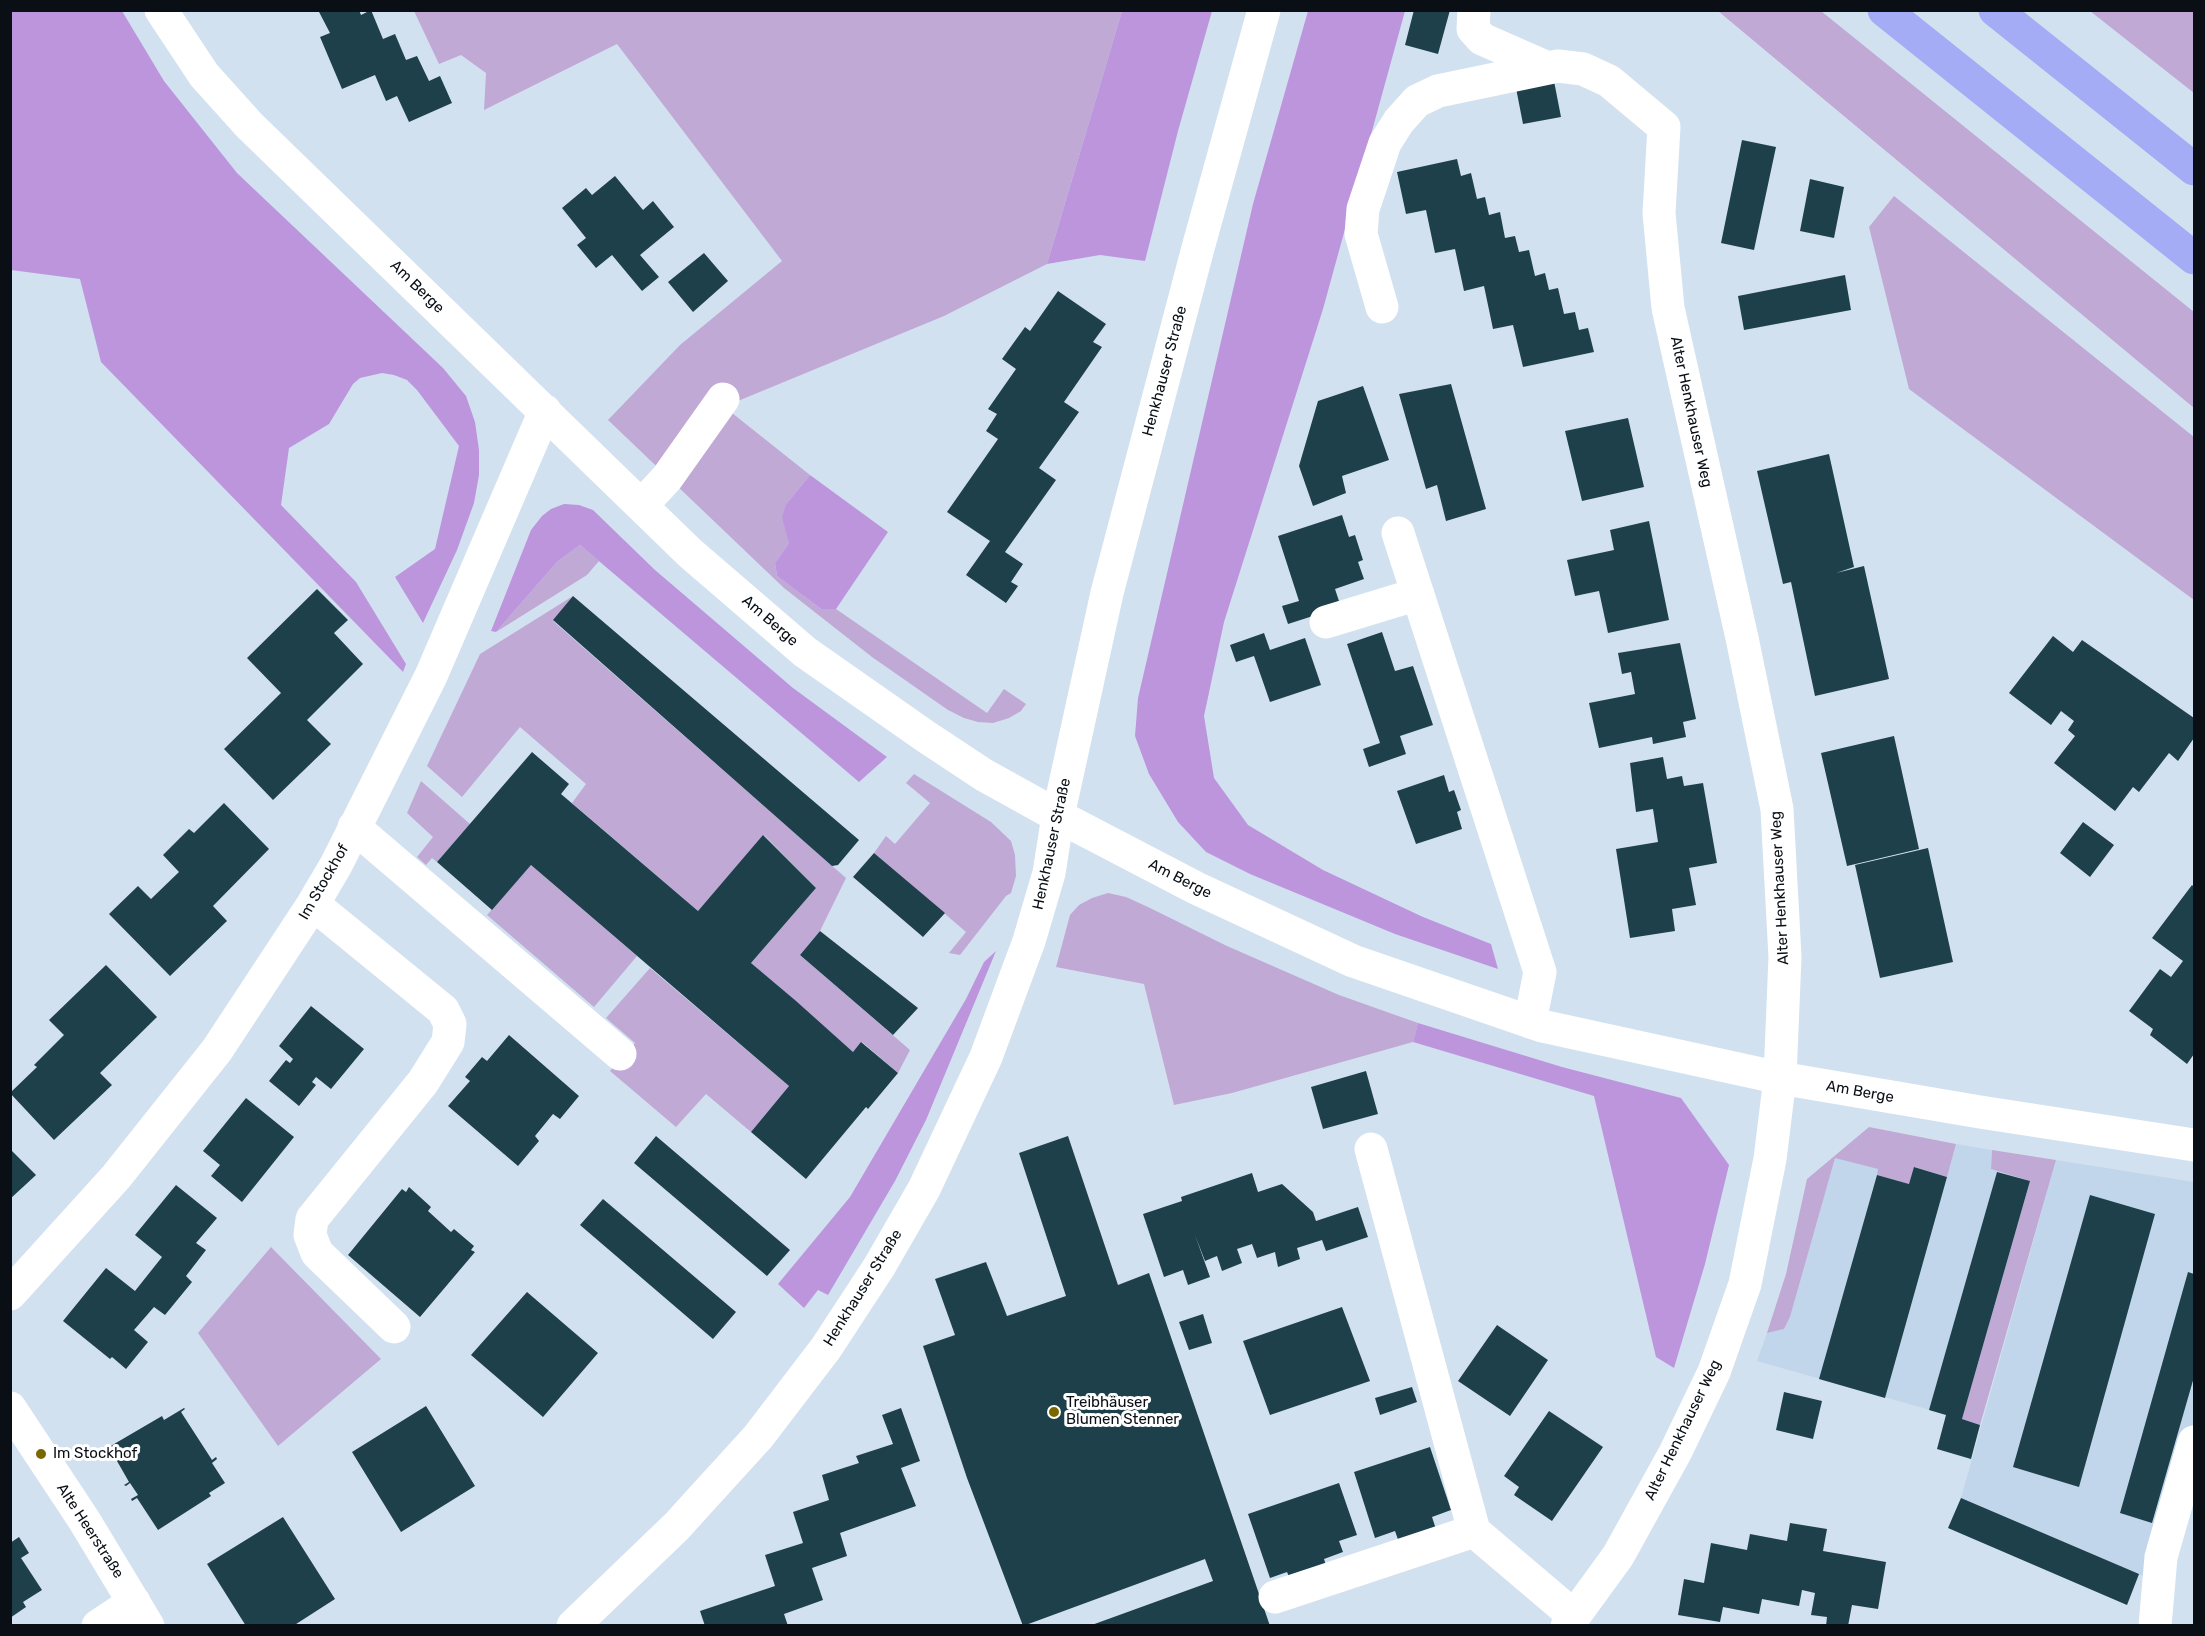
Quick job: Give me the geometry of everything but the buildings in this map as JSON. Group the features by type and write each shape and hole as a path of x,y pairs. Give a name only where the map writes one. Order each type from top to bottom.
{"highway":[{"path":"1884,10 2194,258"},
{"path":"1995,10 2194,169"}],"street":[{"name":"Am Berge","path":"160,10 204,75 249,125 690,553 805,652 984,775 1196,888 1353,961 1542,1026 1780,1078 2194,1145"},
{"name":"Henkhauser Straße","path":"573,1626 677,1526 758,1437 826,1348 879,1267 924,1189 986,1057 1016,979 1049,873 1058,816 1107,592 1197,248 1264,10"},
{"path":"1474,10 1473,29 1482,39 1548,68"},
{"name":"Alter Henkhauser Weg","path":"1474,1531 1578,1619 1618,1556 1675,1453 1713,1372 1745,1284 1770,1159 1780,1078 1785,957 1777,809 1742,638 1668,308 1659,213 1664,127 1609,81 1582,69 1558,66 1548,68"},
{"path":"1382,307 1361,234 1363,209 1385,143 1399,121 1417,101 1438,91 1548,68"},
{"path":"642,505 668,478 723,399"},
{"name":"Im Stockhof","path":"10,1294 116,1177 217,1050 313,904 336,866 431,676 545,411"},
{"path":"1398,533 1540,972 1530,1022"},
{"path":"1326,622 1418,594"},
{"path":"354,827 620,1054"},
{"path":"313,904 443,1010 450,1024 448,1042 423,1082 312,1220 310,1235 317,1252 394,1327"},
{"path":"1275,1598 1474,1531 1371,1149"},
{"name":"Alte Heerstraße","path":"10,1408 141,1614"},
{"path":"2155,1626 2160,1557 2194,1442"},
{"path":"98,1626 141,1614"}],"shaded area":[{"path":"11,10 122,11 164,81 237,173 443,368 466,396 475,422 479,450 479,475 474,503 457,550 423,623 395,577 435,549 459,446 417,390 407,380 394,375 382,373 360,378 353,384 329,424 289,448 281,505 356,582 406,664 403,672 101,362 80,279 11,270"},
{"path":"414,11 1122,11 1047,264 944,316 733,403 732,413 810,475 787,503 789,543 775,563 777,576 821,609 836,609 987,713 1004,689 1026,704 1021,711 993,723 964,718 948,710 872,657 784,588 608,420 680,345 782,261 617,44 484,110 486,73 461,55 439,64"},
{"path":"1122,11 1212,11 1145,261 1100,255 1047,264"},
{"path":"1308,11 1405,11 1323,309 1224,622 1204,716 1214,778 1248,825 1323,870 1423,917 1491,944 1498,969 1395,934 1250,874 1206,852 1178,822 1149,774 1135,736 1138,698 1253,204"},
{"path":"1718,11 1821,11 2194,312 2194,408"},
{"path":"2090,11 2194,11 2194,93"},
{"path":"1894,196 2194,437 2194,600 1909,389 1869,227"},
{"path":"810,475 888,532 836,609 821,609 777,576 775,563 789,543 782,517 787,503"},
{"path":"564,504 579,505 593,510 655,570 793,688 887,757 859,782 580,545 557,562 496,632 491,631 531,530 542,516 551,509"},
{"path":"580,545 599,561 587,575 496,632 557,562"},
{"path":"573,596 553,621 846,878 820,931 800,955 910,1050 898,1073 862,1042 853,1052 751,963 816,888 764,835 698,911 572,803 586,784 520,727 462,797 427,766 480,654"},
{"path":"914,774 991,822 1011,841 1015,855 1016,876 1011,893 1006,896 960,955 949,953 966,932 874,853 886,836 895,844 930,803 906,783"},
{"path":"421,781 470,824 437,862 432,858 426,865 417,857 433,837 407,813"},
{"path":"531,865 637,956 594,1007 487,915"},
{"path":"1108,893 1126,897 1227,946 1339,995 1418,1023 1413,1042 1232,1093 1174,1105 1144,984 1056,967 1070,915 1079,905"},
{"path":"996,951 926,1120 895,1181 828,1295 818,1290 804,1308 778,1284 850,1197 966,999 984,962"},
{"path":"650,968 789,1086 751,1132 706,1094 676,1127 610,1071 635,1043 606,1018"},
{"path":"1418,1023 1562,1067 1681,1098 1729,1165 1705,1264 1674,1368 1656,1357 1594,1096 1413,1042"},
{"path":"1869,1127 1956,1144 1947,1177 1915,1167 1909,1184 1877,1175 1878,1169 1835,1158 1790,1317 1784,1329 1767,1333 1786,1274 1807,1179"},
{"path":"1956,1144 1992,1150 1991,1169 2030,1181 1962,1419 1757,1361 1767,1333 1784,1329 1790,1317 1835,1157 1878,1169 1914,1167 1947,1177"},
{"path":"1992,1150 2056,1160 1980,1425 1962,1419 2030,1181 1991,1169"},
{"path":"2056,1160 2194,1182 2194,1494 2171,1578 2139,1575 2127,1605 1948,1528 1961,1498"},
{"path":"271,1247 381,1359 278,1446 198,1333"}],"place":[{"name":"Treibhäuser Blumen Stenner","path":"1054,1412"},
{"name":"Im Stockhof","path":"41,1454"}]}
